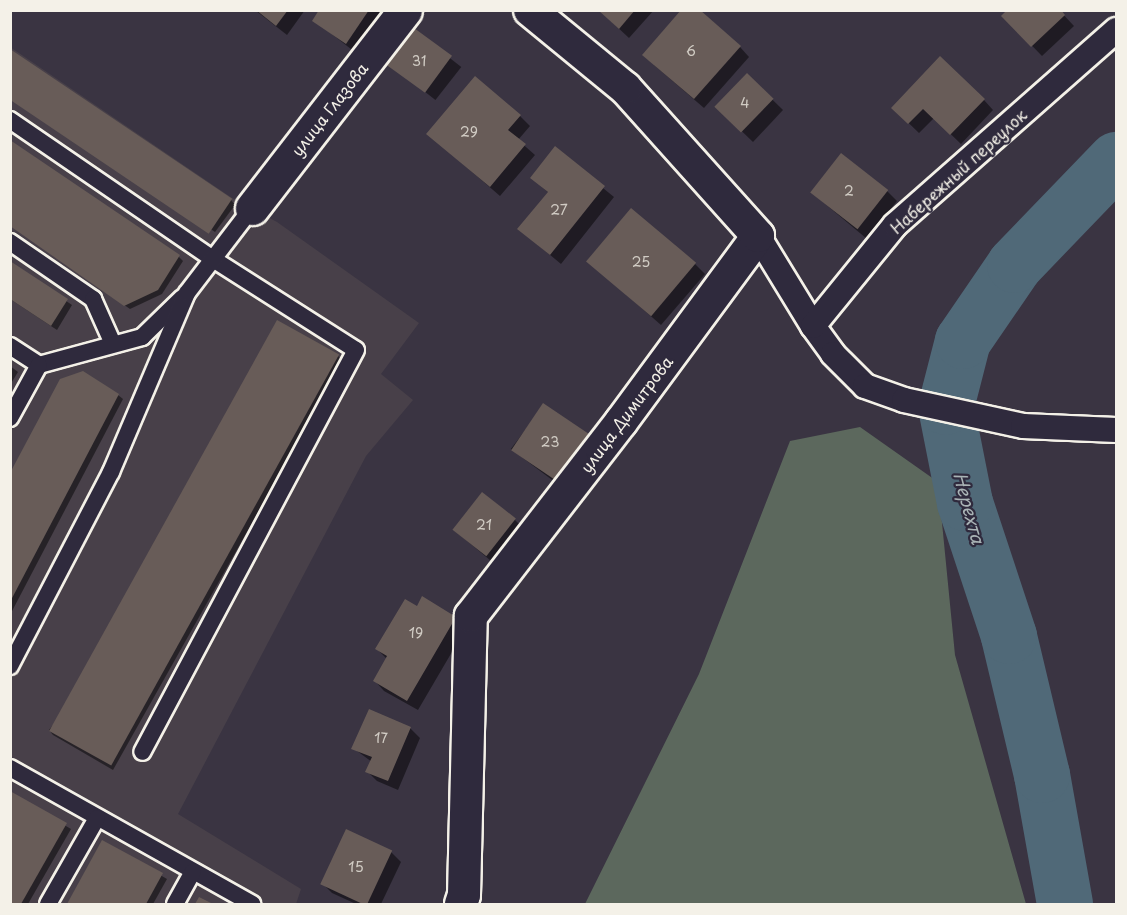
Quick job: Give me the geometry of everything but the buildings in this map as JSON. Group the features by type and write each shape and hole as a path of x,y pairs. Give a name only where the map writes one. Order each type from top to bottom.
{"street":[{"name":"улица Глазова","path":"252,208 405,10"},
{"path":"530,10 625,88 758,236 813,326 833,354 865,386 904,400 1023,426 1116,430"},
{"name":"Набережный переулок","path":"813,326 895,225 1116,30"},
{"name":"улица Димитрова","path":"461,904 464,895 471,616 621,422 758,236"}],"lane":[{"path":"10,120 213,259 356,350 142,752"},
{"path":"10,418 39,365 142,337 187,293 252,208"},
{"path":"10,242 93,299 113,344"},
{"path":"10,666 111,472 187,293"},
{"path":"10,346 39,365"},
{"path":"10,768 252,904"},
{"path":"48,904 98,818"},
{"path":"175,904 193,872"}],"shaded area":[{"path":"10,47 232,198 277,222 419,323 381,374 413,400 366,456 178,814 301,889 296,904 11,904"}],"green space":[{"path":"860,427 938,482 955,655 1026,904 585,904 699,674 790,441"}],"waterway":[{"name":"Нерехта","path":"1065,904 1042,775 1009,636 965,503 946,407 963,341 1015,265 1116,160"}]}
